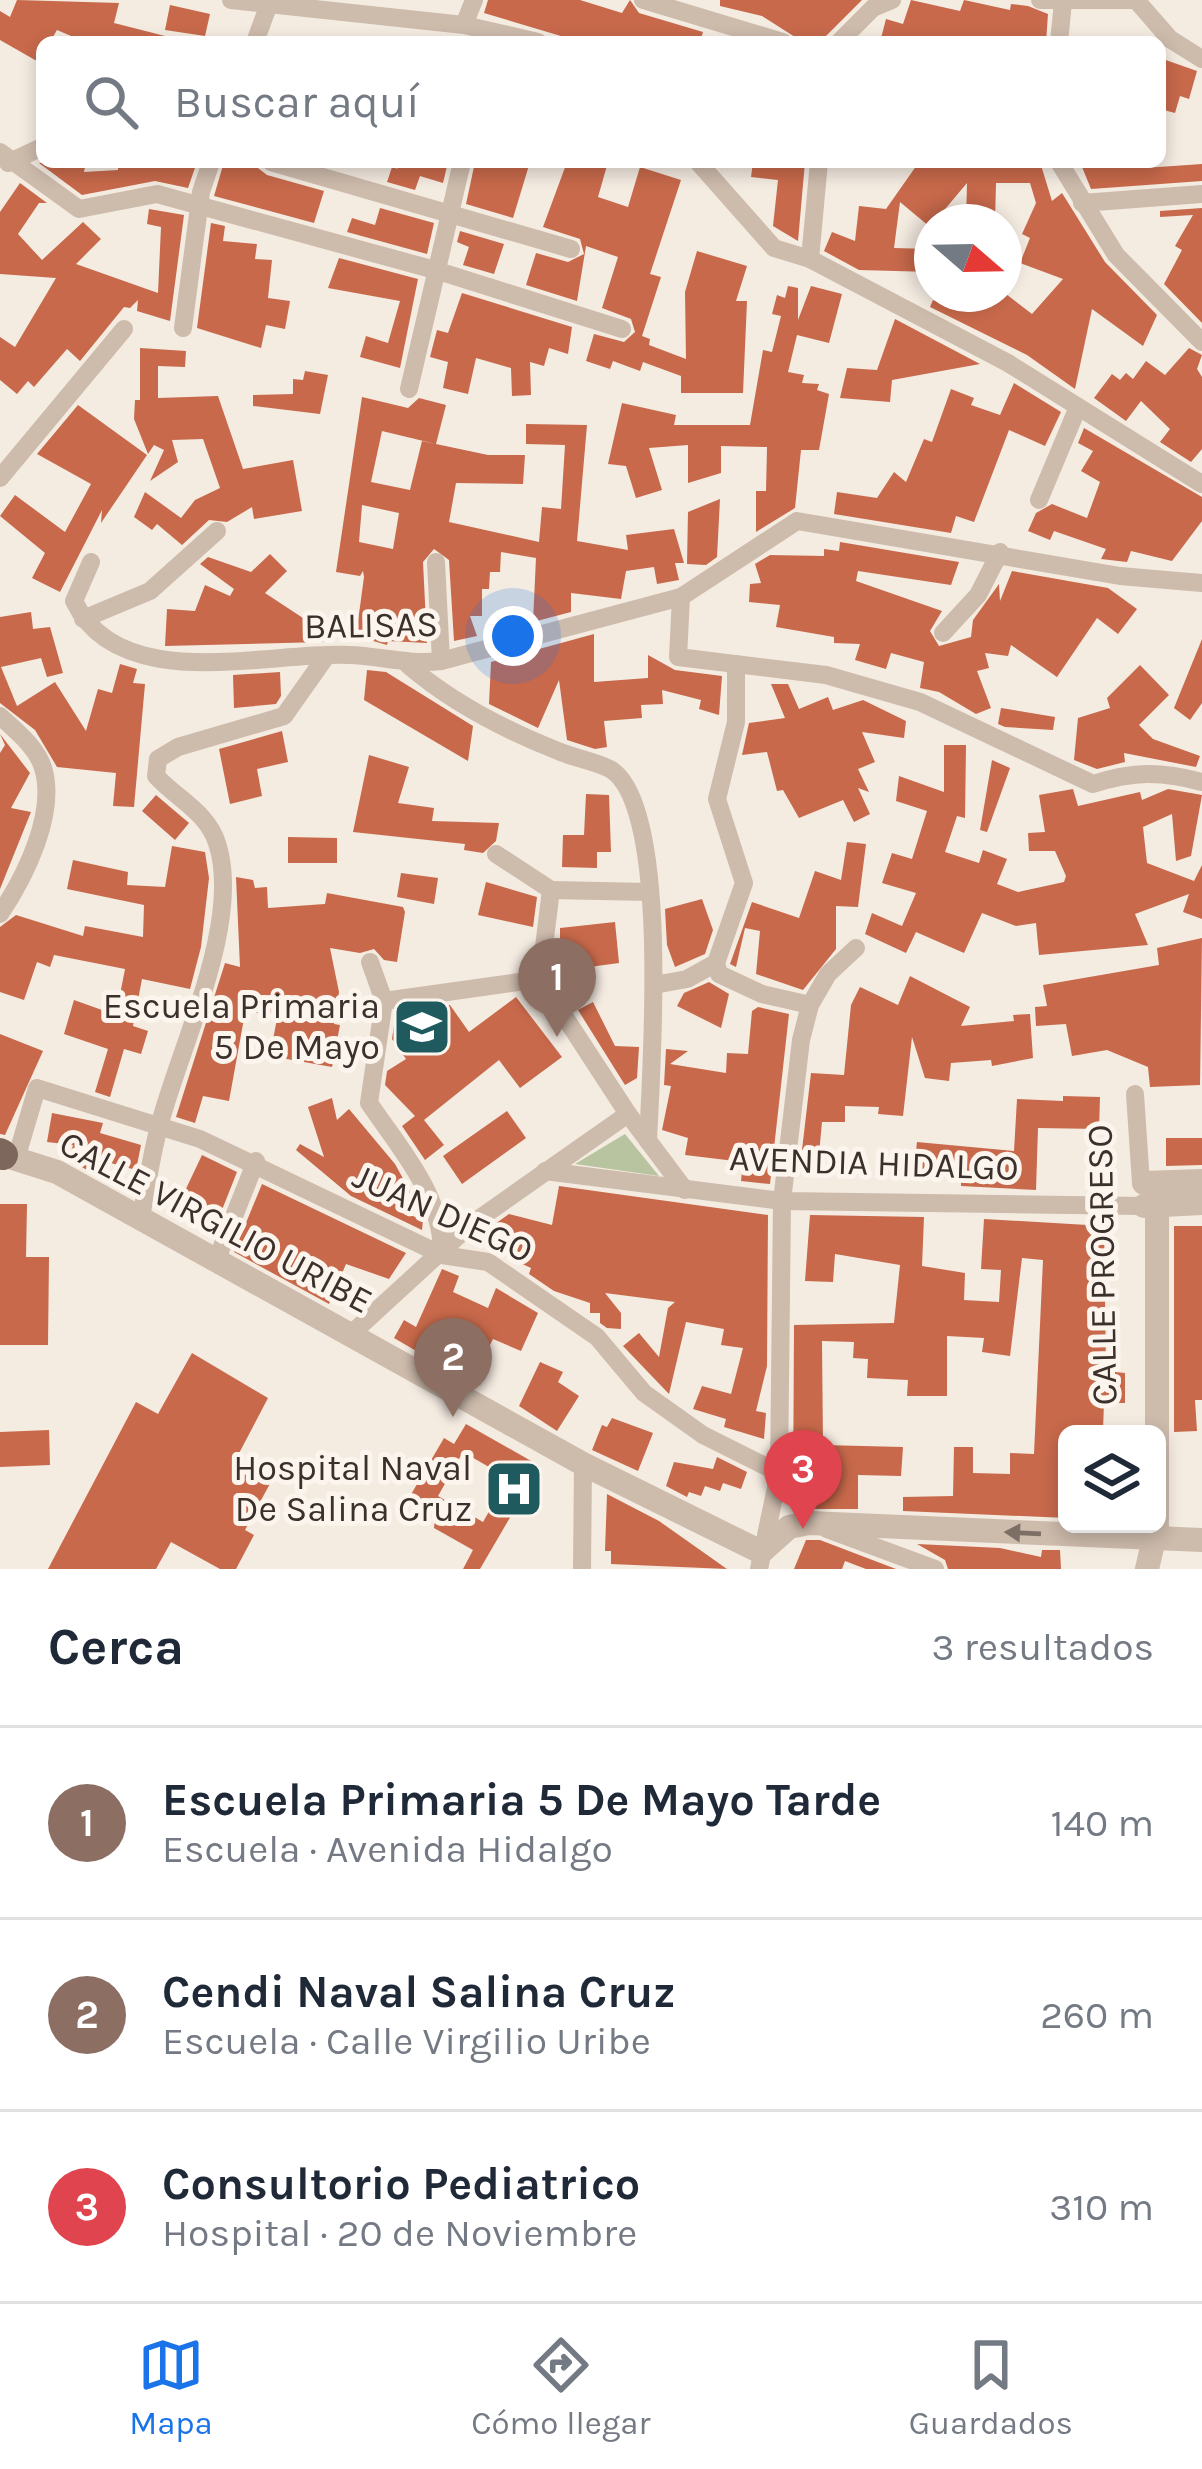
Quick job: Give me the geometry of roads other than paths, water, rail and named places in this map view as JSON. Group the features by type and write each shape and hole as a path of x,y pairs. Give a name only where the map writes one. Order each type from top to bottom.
{"street":[{"path":"231,0 464,25 496,36"},
{"path":"464,25 474,0"},
{"path":"644,0 764,36"},
{"path":"721,22 726,0"},
{"path":"844,36 873,4 892,0"},
{"path":"1040,0 1135,0 1170,39 1202,59"},
{"path":"1060,36 1063,2"},
{"path":"257,36 269,4"},
{"path":"4,160 36,149"},
{"path":"4,160 79,209 157,194 436,270 622,329"},
{"path":"183,328 209,168"},
{"path":"292,168 571,249"},
{"path":"409,389 460,168"},
{"path":"703,168 775,248 810,259 1008,363 1202,484"},
{"path":"810,259 818,168"},
{"path":"1062,168 1116,255 1201,338"},
{"path":"1082,203 1202,194"},
{"path":"0,478 9,455 124,329"},
{"path":"1039,500 1078,406"},
{"name":"BALISAS","path":"83,620 124,648 171,661 347,655 408,665 441,661 681,597 797,521 1120,576 1202,583"},
{"path":"91,562 74,601 83,620 150,591 217,531"},
{"path":"943,633 978,595 1000,552"},
{"path":"436,562 441,661"},
{"path":"681,597 678,657 826,675 920,702 1094,784 1124,773 1165,772 1202,782"},
{"path":"141,1217 158,1130 221,918 224,880 217,841 202,815 156,776 158,758 178,747 284,716 325,658"},
{"path":"736,664 736,722 717,799 744,883 716,963 718,974 743,988 810,1005"},
{"path":"408,665 442,693 555,750 610,770 633,790 650,892 654,985 648,1141"},
{"path":"0,716 43,764 46,789 36,840 0,914"},
{"path":"496,854 551,890 650,892"},
{"path":"551,890 540,979 628,1114 685,1190"},
{"path":"763,1563 779,1472 782,1201 810,1005 828,974 856,948"},
{"path":"370,962 384,1001 369,1102 433,1199 442,1225 442,1255"},
{"path":"654,985 687,979 716,963"},
{"path":"384,1001 540,979"},
{"name":"JUAN DIEGO","path":"4,1156 38,1088 256,1161 442,1255 488,1262 597,1337 644,1393 703,1435 779,1472"},
{"name":"CALLE PROGRESO","path":"1135,1094 1149,1194 1149,1539"},
{"path":"350,1335 470,1225 628,1114"},
{"name":"CALLE VIRGILIO URIBE","path":"4,1156 58,1172 763,1563"},
{"path":"218,1259 256,1161"},
{"name":"AVENDIA HIDALGO","path":"545,1171 782,1201 1149,1194 1202,1203"},
{"name":"AVENDIA HIDALGO","path":"1149,1194 1202,1180"},
{"name":"CALLE PROGRESO","path":"1141,1425 1149,1194"},
{"path":"582,1569 583,1464"},
{"path":"809,1522 935,1569"},
{"path":"763,1563 789,1527 809,1522 1202,1540"}],"place":[{"name":"Escuela Primaria 5 De Mayo","path":"422,1027"},
{"name":"Escuela Primaria 5 De Mayo Tarde","path":"557,1037"},
{"name":"Cendi Naval Salina Cruz","path":"453,1417"},
{"name":"Hospital Naval De Salina Cruz","path":"514,1489"},
{"name":"Consultorio Pediatrico","path":"803,1529"}]}
